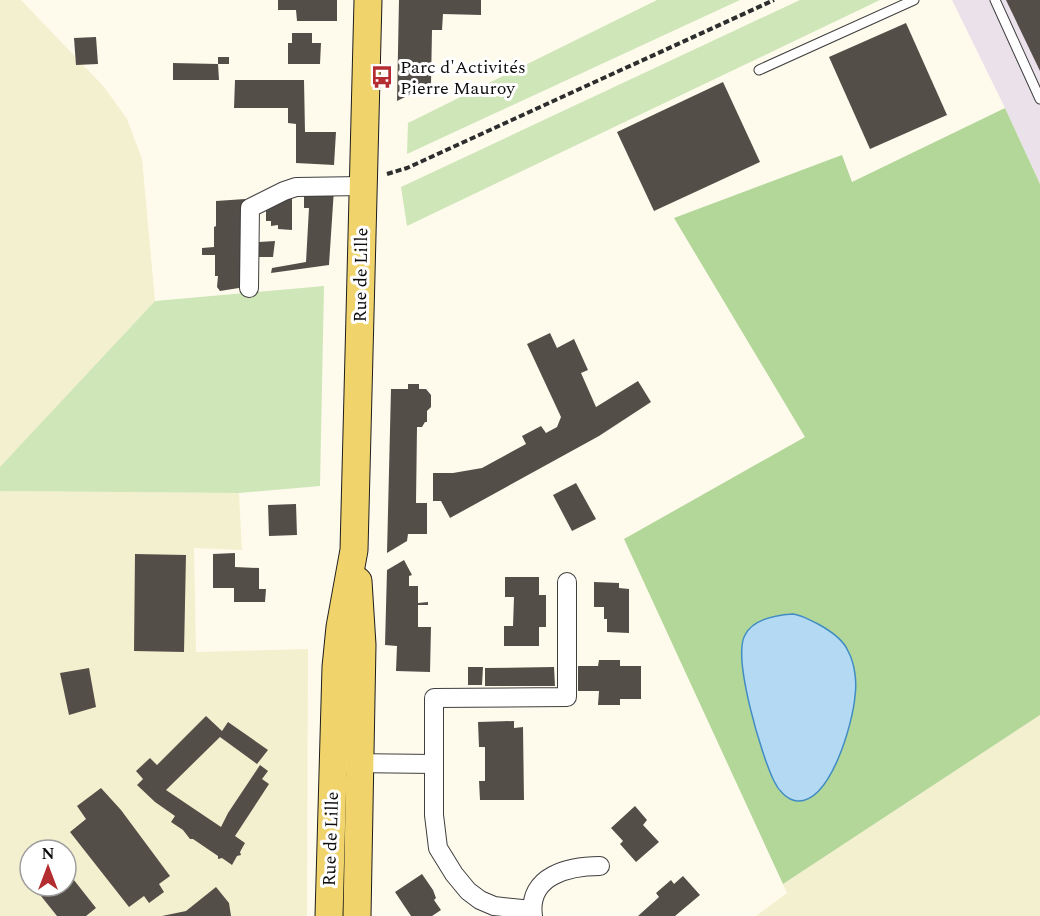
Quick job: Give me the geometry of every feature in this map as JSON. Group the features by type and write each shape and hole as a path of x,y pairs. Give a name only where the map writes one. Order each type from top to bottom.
{"main road":[{"name":"Rue de Lille","path":"329,916 338,643 354,550 374,180 368,0"},
{"name":"Rue de Lille","path":"354,550 360,589 362,631 357,916"}],"street":[{"path":"249,288 250,208 297,187 374,180"},
{"path":"567,582 567,697 434,698 435,831 438,848 454,874 468,891 494,906 532,913 536,893 551,875 571,868 600,866"},
{"path":"333,762 434,764"}],"lane":[{"path":"759,70 914,0"},
{"path":"995,0 1040,99"}],"path":[{"path":"374,180 407,168 774,0"}],"shaded area":[{"path":"0,0 21,0 104,87 127,119 142,159 155,301 0,468"},
{"path":"952,0 1040,0 1040,184 1005,108"},
{"path":"0,491 239,493 242,550 194,548 196,652 308,649 307,916 0,916"},
{"path":"1040,715 1040,916 756,916 787,893 783,884"}],"green space":[{"path":"657,0 740,0 407,154 408,123"},
{"path":"800,0 880,0 407,226 401,187"},
{"path":"1005,108 1040,184 1040,715 783,884 624,539 805,437 674,218 842,155 852,182"},
{"path":"324,286 320,486 239,493 0,491 0,467 155,301"}],"water":[{"path":"793,614 822,626 843,643 852,662 856,685 850,724 830,776 809,798 797,801 786,797 780,791 769,769 750,708 742,664 745,635 754,625 780,615"}],"building":[{"path":"278,0 337,0 337,21 297,21 296,10 278,10"},
{"path":"399,0 481,0 481,15 443,14 442,30 432,30 431,84 397,101"},
{"path":"1006,0 1040,0 1040,71"},
{"path":"906,23 947,115 870,149 829,57"},
{"path":"292,33 312,33 312,43 321,43 320,64 288,64 288,43 292,43"},
{"path":"96,37 98,64 76,65 74,38"},
{"path":"218,57 229,57 229,64 218,64"},
{"path":"173,63 218,64 219,80 173,80"},
{"path":"235,80 304,80 305,132 336,132 334,165 296,163 296,124 288,123 288,108 234,108"},
{"path":"723,82 760,162 654,211 617,132"},
{"path":"334,189 329,265 271,273 272,268 306,262 309,208 304,208 304,190"},
{"path":"292,194 292,230 278,229 278,225 271,226 271,221 266,221 266,205"},
{"path":"245,199 245,287 220,291 217,287 218,276 215,276 215,255 202,255 202,248 214,247 216,201"},
{"path":"275,241 273,257 254,257 254,250 259,250 259,242"},
{"path":"550,333 557,348 574,339 588,370 581,373 596,407 638,381 651,402 599,436 450,518 441,501 433,501 433,473 453,473 482,468 526,444 522,436 541,426 546,433 557,427 561,417 527,344"},
{"path":"408,384 419,384 419,389 426,389 431,395 427,422 422,427 417,427 416,503 427,503 427,534 408,534 407,541 387,553 391,389 408,389"},
{"path":"576,483 596,519 572,531 553,495"},
{"path":"296,504 297,535 269,536 268,505"},
{"path":"235,553 235,567 259,568 259,589 266,589 265,602 234,602 234,588 213,588 213,554"},
{"path":"135,554 186,555 184,652 134,651"},
{"path":"404,560 412,575 409,576 409,586 418,586 418,603 428,602 428,605 418,605 418,627 431,627 430,672 396,671 397,646 385,645 387,570"},
{"path":"505,577 539,577 539,595 546,595 546,627 539,627 539,646 504,646 504,626 513,626 514,597 505,597"},
{"path":"594,582 619,583 619,588 629,589 629,633 607,632 604,607 594,607"},
{"path":"599,660 620,660 620,666 641,666 641,699 620,699 620,705 598,705 599,691 578,691 578,666 598,666"},
{"path":"468,667 483,667 482,685 468,685"},
{"path":"554,667 555,686 485,686 485,668"},
{"path":"89,668 96,707 69,715 60,673"},
{"path":"206,716 222,731 228,722 268,750 257,764 220,737 166,790 221,827 260,765 268,771 262,779 269,784 235,836 245,843 240,852 241,855 237,856 232,865 222,858 218,859 218,856 190,839 183,830 171,822 175,816 137,785 143,779 136,771 150,758 157,765"},
{"path":"514,721 514,728 523,727 524,800 480,800 479,781 485,781 485,747 479,747 478,722"},
{"path":"101,788 121,810 170,876 159,884 164,892 149,903 144,896 129,907 78,842 78,838 75,838 70,832 86,819 77,806"},
{"path":"635,806 647,820 643,825 659,842 636,862 620,844 623,841 611,828"},
{"path":"422,874 433,890 436,898 434,900 441,910 432,916 411,916 395,892"},
{"path":"683,876 700,895 675,916 638,916 659,897 656,893 671,880 674,884"},
{"path":"78,885 96,908 86,916 57,916 43,898 78,898"},
{"path":"216,887 229,903 231,916 162,916 186,911"}],"place":[{"name":"Parc d'Activités Pierre Mauroy","path":"382,77"}]}
